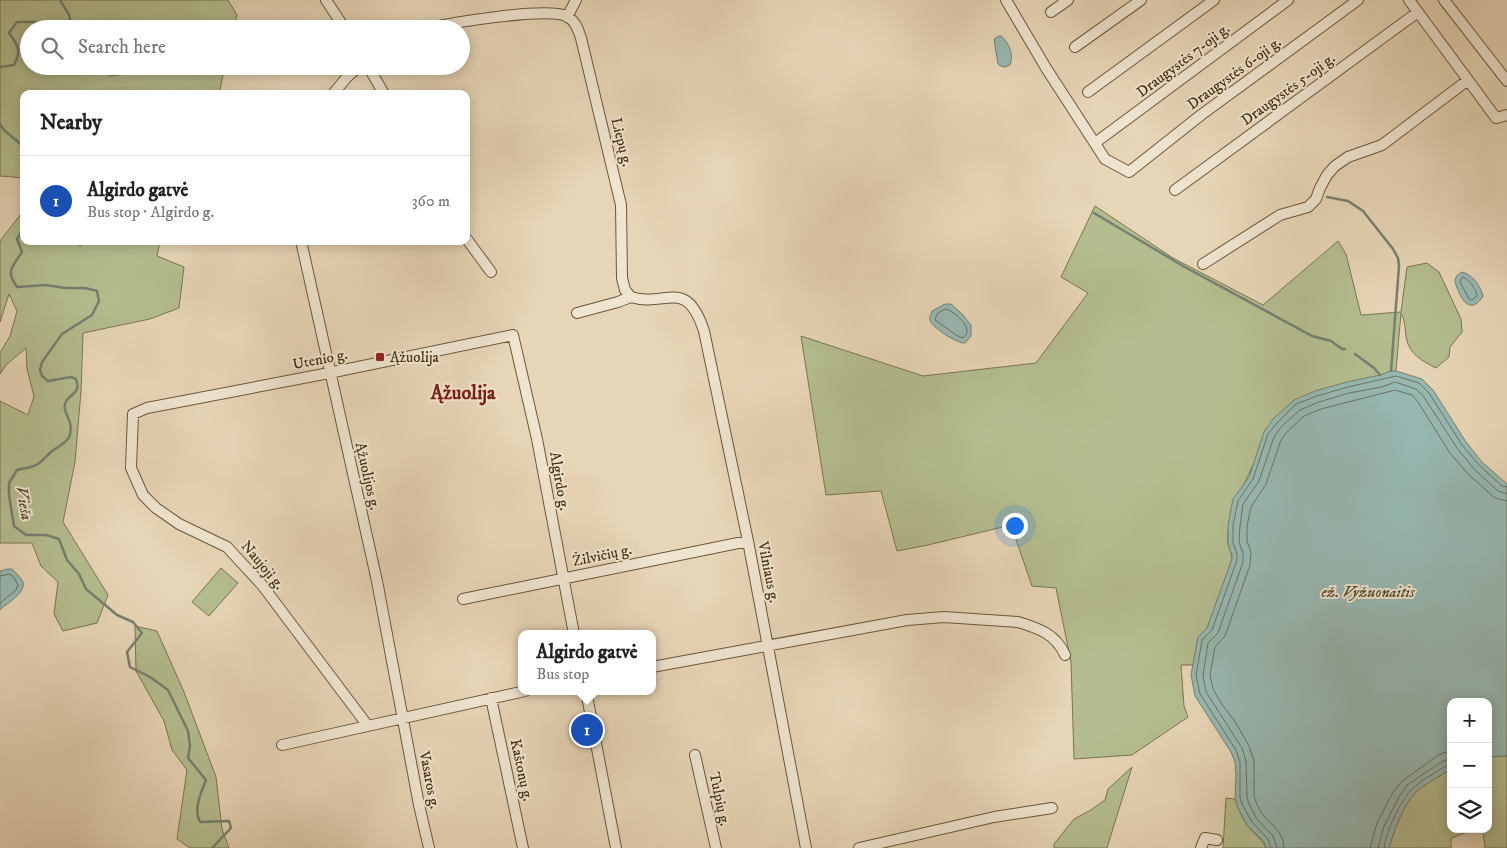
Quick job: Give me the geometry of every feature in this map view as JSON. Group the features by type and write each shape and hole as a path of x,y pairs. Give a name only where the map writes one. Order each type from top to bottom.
{"street":[{"path":"326,0 340,20"},
{"path":"470,22 540,13 559,14 567,17 576,0"},
{"path":"1006,0 1046,68 1095,143"},
{"path":"1051,12 1068,0"},
{"path":"1075,47 1141,0"},
{"path":"1088,92 1214,0"},
{"name":"Draugystės 7-oji g.","path":"1095,143 1288,0"},
{"name":"Draugystės 6-oji g.","path":"1095,143 1105,159 1129,172 1201,114 1358,0"},
{"path":"1410,0 1496,118 1507,115"},
{"path":"1444,0 1507,80"},
{"name":"Draugystės 5-oji g.","path":"1175,190 1418,12"},
{"name":"Liepų g.","path":"567,17 574,23 581,38 621,205 622,278 625,290 630,296"},
{"path":"336,90 350,75"},
{"path":"373,75 382,90"},
{"path":"1203,264 1273,219 1308,207 1316,199 1327,175 1335,166 1348,157 1382,145 1468,80"},
{"path":"470,243 492,272"},
{"name":"Ąžuolijos g.","path":"302,245 376,581 403,717"},
{"path":"577,313 618,302 630,296"},
{"name":"Vilniaus g.","path":"630,296 637,299 677,297 691,306 704,331 748,541 806,848"},
{"name":"Utenio g.","path":"133,414 147,408 512,335"},
{"name":"Algirdo g.","path":"512,335 538,439 573,630"},
{"name":"Naujoji g.","path":"133,414 131,468 143,495 156,508 179,524 228,547 262,585 368,726"},
{"name":"Žilvičių g.","path":"463,599 748,541"},
{"path":"656,666 907,620 944,617 1018,622 1054,638 1061,645 1065,655"},
{"path":"282,745 518,692"},
{"path":"587,695 616,848"},
{"name":"Kaštonų g.","path":"491,698 523,848"},
{"name":"Vasaros g.","path":"403,717 429,848"},
{"name":"Tulpių g.","path":"696,755 716,848"},
{"path":"859,848 987,819 1052,808"},
{"path":"1201,848 1205,838 1217,840"}],"green space":[{"path":"0,0 228,0 237,15 236,20 20,20 20,75 223,75 220,90 20,90 20,178 0,176"},
{"path":"1095,206 1173,258 1263,305 1338,241 1346,254 1361,315 1401,312 1407,267 1427,263 1439,272 1461,319 1462,332 1450,347 1449,357 1436,368 1421,360 1410,348 1401,313 1396,371 1380,375 1256,458 1231,516 1228,528 1228,544 1232,559 1207,629 1198,637 1193,665 1181,665 1184,706 1188,717 1132,755 1074,759 1071,662 1056,588 1032,586 1011,525 897,551 881,491 826,495 801,336 923,376 1036,363 1088,293 1061,277"},
{"path":"20,215 20,245 159,245 157,256 184,267 179,308 150,319 83,333 81,391 75,462 63,522 108,595 97,623 63,631 54,614 58,582 41,566 32,543 0,543 0,401 28,415 34,396 27,369 26,348 6,365 0,374 0,353 10,336 17,311 9,294 0,322 0,241"},
{"path":"221,568 238,583 209,616 192,602"},
{"path":"135,626 157,631 184,692 216,777 222,829 229,848 190,848 177,839 187,770 172,750 164,721 136,671"},
{"path":"1492,756 1507,756 1507,848 1485,848 1483,833 1492,833"},
{"path":"1132,767 1107,848 1054,848 1054,844 1074,819 1105,800 1108,789"},
{"path":"1447,772 1447,833 1467,833 1451,839 1451,848 1389,848 1407,803 1421,788"},
{"path":"1226,798 1235,799 1246,823 1266,848 1223,848"}],"water":[{"path":"999,36 1006,42 1011,53 1010,65 1005,67 998,64 994,39"},
{"path":"1462,272 1473,278 1482,292 1483,296 1476,304 1469,305 1465,303 1460,295 1455,282 1458,275"},
{"path":"945,304 951,304 971,325 971,336 965,343 947,336 930,321 932,311"},
{"name":"ež. Vyžuonaitis","path":"1396,371 1422,379 1433,390 1466,442 1482,462 1507,484 1507,756 1492,757 1492,698 1447,698 1447,772 1412,796 1400,818 1389,848 1266,848 1264,842 1247,825 1238,808 1235,799 1235,762 1231,752 1195,696 1191,675 1198,637 1207,628 1232,559 1228,544 1228,525 1233,499 1249,477 1264,432 1273,419 1294,400 1315,391"},
{"path":"12,569 21,578 23,586 19,594 0,610 0,571"}],"waterway":[{"name":"Vieša","path":"60,0 70,20"},
{"name":"Vieša","path":"0,67 14,65 18,56 18,48 9,33 17,22 20,22"},
{"name":"Vieša","path":"0,124 20,144"},
{"path":"1327,197 1348,201 1363,211 1398,258 1391,371"},
{"path":"1094,213 1183,266 1312,336 1331,341 1345,349"},
{"name":"Vieša","path":"20,234 17,239 22,252 13,265 11,273 11,277 17,287 46,285 65,288 85,288 97,291 99,301 92,315 62,334 42,362 40,370 42,376 48,381 71,377 76,379 76,391 65,404 65,412 71,429 69,438 66,441 38,464 17,470 9,483 14,526 26,535 46,535 59,539 67,560 79,574 86,589 117,615 133,622 142,633 127,652 130,667 150,677 168,690 188,731 190,746 188,758 206,780 197,812 200,822 229,821 231,828 212,848"},
{"path":"1355,354 1374,368 1380,375"}],"place":[{"name":"Ąžuolija","path":"380,357"},
{"name":"Algirdo gatvė","path":"587,730"}],"district":[{"name":"Ąžuolija","path":"463,392"}]}
